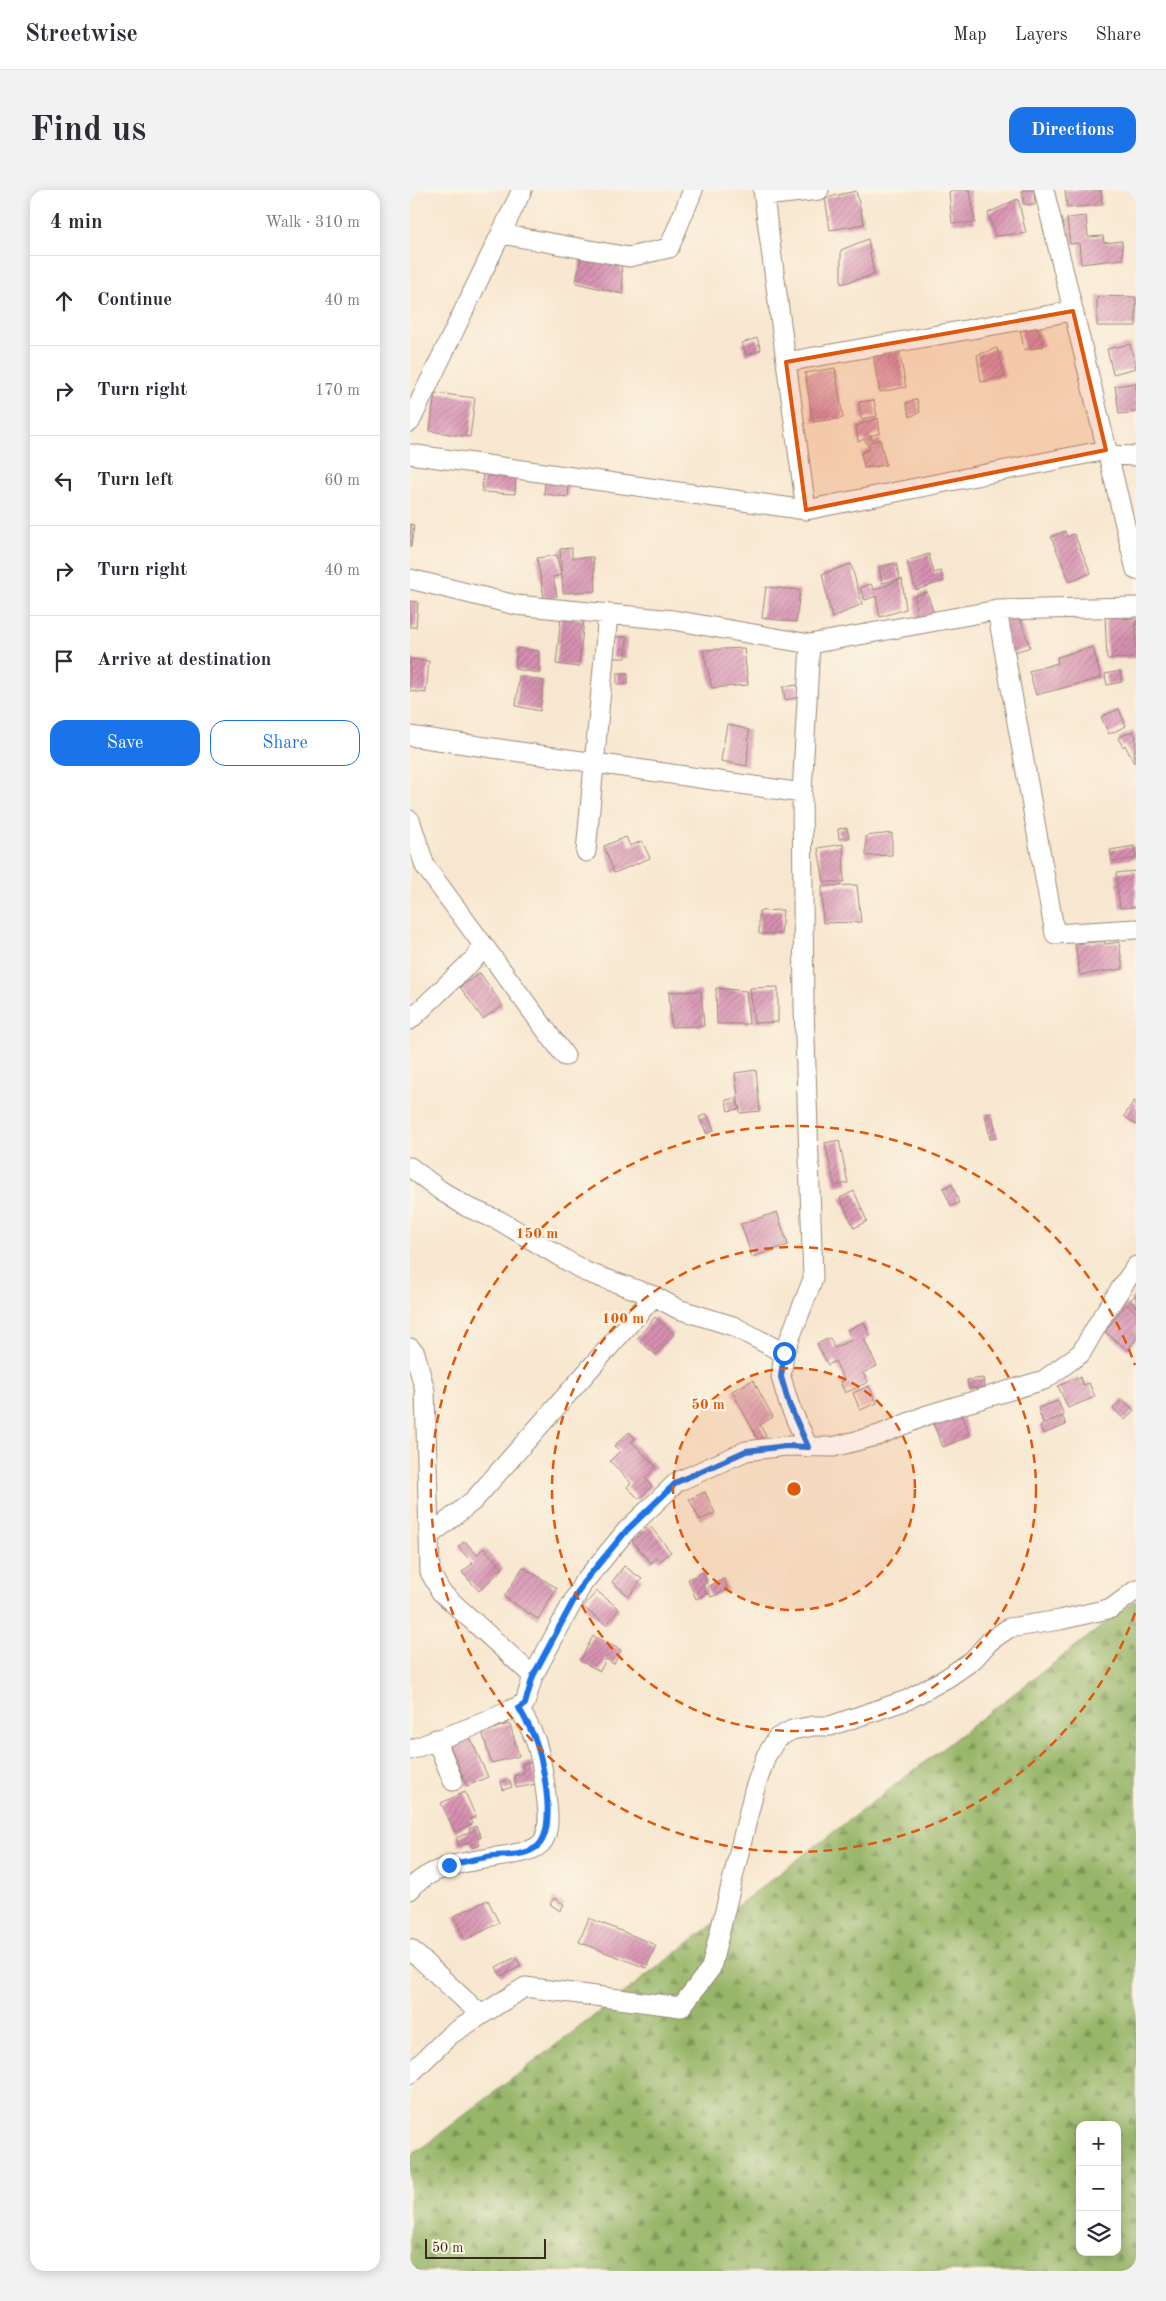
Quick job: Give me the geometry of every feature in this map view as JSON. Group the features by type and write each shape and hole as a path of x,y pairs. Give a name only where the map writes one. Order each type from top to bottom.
{"street":[{"path":"410,422 522,190"},
{"path":"501,234 629,257 645,254 669,248 693,190"},
{"path":"806,510 763,193 819,190"},
{"path":"1044,190 1136,570"},
{"path":"786,362 1073,311"},
{"path":"410,454 806,510 1107,453 1136,456"},
{"path":"410,579 516,605 673,620 810,644 997,610 1136,607"},
{"path":"997,610 1056,934 1136,929"},
{"path":"586,852 608,614"},
{"path":"808,1447 789,1404 781,1377 784,1353 813,1279 804,1008 802,793 810,644"},
{"path":"410,736 802,793"},
{"path":"410,820 417,869 482,943 565,1056"},
{"path":"410,1020 476,957 482,943"},
{"path":"410,1167 440,1190 467,1207 500,1221 586,1272 654,1296 678,1310 733,1326 784,1353"},
{"path":"410,1750 525,1704 533,1676 583,1583 627,1530 677,1482 746,1451 786,1446 833,1447 879,1435 928,1415 1044,1380 1081,1353 1103,1315 1136,1266"},
{"path":"429,1536 474,1500 654,1296"},
{"path":"410,1348 415,1353 430,1572 441,1592 533,1676"},
{"path":"410,2074 450,2035 525,1987 681,2007 711,1968 754,1791 766,1756 776,1738 792,1730 813,1726 830,1726 907,1700 947,1678 973,1660 990,1641 1009,1628 1060,1620 1112,1608 1136,1590"},
{"path":"410,1890 426,1877 449,1865 472,1859 526,1852 543,1842 548,1815 546,1796 536,1742 519,1708"},
{"path":"436,1739 453,1781"},
{"path":"410,1950 482,2015"}],"highlighted area":[{"path":"1073,311 1106,450 806,510 786,362"}],"green space":[{"path":"1136,1600 1136,2271 410,2271 410,2157"}],"building":[{"path":"953,190 970,190 975,223 952,223 949,192"},
{"path":"1022,190 1034,190 1035,205 1024,204"},
{"path":"1065,190 1101,190 1102,205 1067,208"},
{"path":"856,191 864,224 830,230 825,198"},
{"path":"1018,199 1026,233 995,236 988,213"},
{"path":"1086,216 1088,237 1103,236 1104,243 1122,241 1123,259 1081,264 1079,243 1070,244 1067,218"},
{"path":"868,239 874,275 841,284 841,250"},
{"path":"581,256 621,260 623,294 576,283"},
{"path":"1097,296 1136,297 1136,326 1097,326"},
{"path":"1036,325 1044,346 1024,350 1020,328"},
{"path":"757,338 761,350 746,355 742,343"},
{"path":"1130,344 1136,368 1113,374 1107,349"},
{"path":"997,348 1005,376 981,382 977,355"},
{"path":"899,350 906,387 880,392 873,355"},
{"path":"835,368 843,418 813,422 805,373"},
{"path":"1136,383 1136,412 1119,414 1115,386"},
{"path":"435,393 475,398 470,437 430,431"},
{"path":"917,399 920,412 910,417 906,403"},
{"path":"874,400 877,416 861,419 859,402"},
{"path":"878,418 880,433 870,436 874,442 880,439 886,465 864,468 861,453 870,449 864,439 858,442 856,426"},
{"path":"483,469 516,471 515,494 482,492"},
{"path":"545,482 569,485 568,497 544,494"},
{"path":"410,524 414,525 411,547 410,547"},
{"path":"1065,531 1067,537 1074,534 1091,573 1070,582 1051,537"},
{"path":"572,548 572,558 593,557 596,591 563,593 560,549"},
{"path":"929,554 934,573 941,571 944,581 916,590 907,561"},
{"path":"557,555 561,575 553,577 557,596 544,598 537,558"},
{"path":"896,563 900,579 882,583 879,567"},
{"path":"851,564 862,604 832,618 822,574"},
{"path":"902,579 906,609 880,617 876,596 865,600 860,588 871,584 874,590"},
{"path":"766,587 800,590 796,622 762,618"},
{"path":"927,592 934,615 916,620 915,596"},
{"path":"410,601 418,602 416,627 410,627"},
{"path":"1125,614 1125,619 1136,618 1136,658 1107,659 1105,615"},
{"path":"561,617 584,619 579,667 556,664"},
{"path":"1020,618 1030,647 1012,653 1002,625"},
{"path":"614,637 627,637 626,658 613,658"},
{"path":"1093,647 1101,678 1036,695 1029,671 1058,663 1057,657"},
{"path":"517,648 539,651 539,673 515,669"},
{"path":"744,648 748,685 712,688 703,650"},
{"path":"410,659 429,661 426,693 410,691"},
{"path":"1120,671 1122,682 1107,685 1105,674"},
{"path":"617,673 628,673 628,684 617,684"},
{"path":"519,676 544,681 540,711 516,706"},
{"path":"797,685 799,697 785,700 783,687"},
{"path":"1119,709 1126,726 1109,734 1101,717"},
{"path":"727,724 749,730 747,766 721,761"},
{"path":"1133,731 1136,737 1134,763 1125,745 1123,747 1118,738"},
{"path":"847,828 849,838 839,839 838,829"},
{"path":"892,833 892,855 866,856 866,836"},
{"path":"626,837 630,846 642,841 650,858 614,873 604,846"},
{"path":"843,844 844,882 824,882 818,848"},
{"path":"1134,846 1136,858 1112,862 1110,850"},
{"path":"1136,871 1136,907 1120,908 1116,873"},
{"path":"857,885 861,922 823,923 822,886"},
{"path":"783,910 781,934 759,934 759,911"},
{"path":"1104,941 1105,944 1119,942 1123,969 1080,975 1075,944"},
{"path":"480,973 503,1006 483,1019 460,987"},
{"path":"778,987 778,1022 754,1023 750,988"},
{"path":"716,988 746,991 749,1024 717,1024"},
{"path":"701,991 704,1026 671,1027 669,992"},
{"path":"756,1070 760,1111 740,1113 735,1073"},
{"path":"736,1098 739,1109 728,1111 726,1100"},
{"path":"1134,1101 1136,1102 1136,1125 1124,1116"},
{"path":"992,1113 997,1138 990,1139 985,1114"},
{"path":"707,1114 714,1130 707,1134 699,1117"},
{"path":"839,1140 848,1183 835,1186 825,1143"},
{"path":"952,1184 959,1203 951,1206 943,1188"},
{"path":"854,1191 867,1221 854,1228 840,1198"},
{"path":"777,1212 788,1245 752,1257 741,1224"},
{"path":"1136,1295 1136,1307 1130,1300"},
{"path":"1126,1304 1136,1312 1136,1339 1128,1350 1105,1332"},
{"path":"655,1317 674,1334 656,1355 637,1339"},
{"path":"864,1322 870,1336 864,1339 877,1366 863,1373 868,1382 845,1393 840,1382 844,1380 835,1361 828,1365 817,1344 830,1338 834,1348 852,1340 847,1330"},
{"path":"1080,1377 1083,1385 1089,1383 1095,1397 1068,1408 1058,1386"},
{"path":"983,1378 984,1387 969,1389 967,1380"},
{"path":"753,1380 773,1417 760,1425 766,1436 758,1440 732,1391"},
{"path":"869,1386 877,1403 860,1410 853,1393"},
{"path":"1122,1399 1134,1410 1125,1420 1113,1409"},
{"path":"1058,1401 1064,1415 1043,1423 1038,1408"},
{"path":"960,1409 970,1436 943,1447 932,1421"},
{"path":"1063,1417 1066,1425 1043,1434 1040,1426"},
{"path":"629,1432 635,1438 632,1442 656,1467 645,1478 652,1486 639,1499 627,1487 631,1483 610,1461 620,1451 614,1446"},
{"path":"705,1492 715,1513 700,1520 689,1499"},
{"path":"650,1526 671,1552 660,1561 657,1558 651,1563 632,1541"},
{"path":"465,1541 477,1555 484,1548 503,1569 479,1591 462,1572 473,1563 458,1547"},
{"path":"624,1566 642,1579 629,1596 612,1582"},
{"path":"523,1567 557,1588 538,1619 504,1597"},
{"path":"703,1572 707,1583 703,1585 707,1594 696,1599 688,1579"},
{"path":"724,1579 728,1590 711,1597 707,1587"},
{"path":"597,1591 619,1609 606,1625 583,1607"},
{"path":"593,1636 621,1650 614,1664 606,1659 600,1671 580,1661"},
{"path":"510,1724 519,1756 491,1763 482,1731"},
{"path":"469,1735 488,1777 467,1786 449,1744"},
{"path":"531,1762 536,1784 516,1788 514,1776 524,1773 522,1764"},
{"path":"509,1780 512,1787 503,1790 501,1782"},
{"path":"465,1792 476,1817 470,1819 472,1824 455,1832 441,1803"},
{"path":"476,1826 481,1837 477,1839 480,1845 473,1848 470,1842 459,1846 456,1838 470,1832 469,1829"},
{"path":"554,1898 564,1904 560,1911 550,1904"},
{"path":"488,1900 499,1923 465,1940 454,1916"},
{"path":"589,1918 656,1945 646,1968 579,1942"},
{"path":"516,1957 521,1966 501,1976 496,1967"}],"route":[{"path":"449,1865 472,1859 526,1852 543,1842 548,1815 546,1796 536,1742 519,1708 525,1704 533,1676 583,1583 627,1530 677,1482 694,1474 746,1451 786,1446 808,1447 789,1404 781,1377 784,1353"}]}
